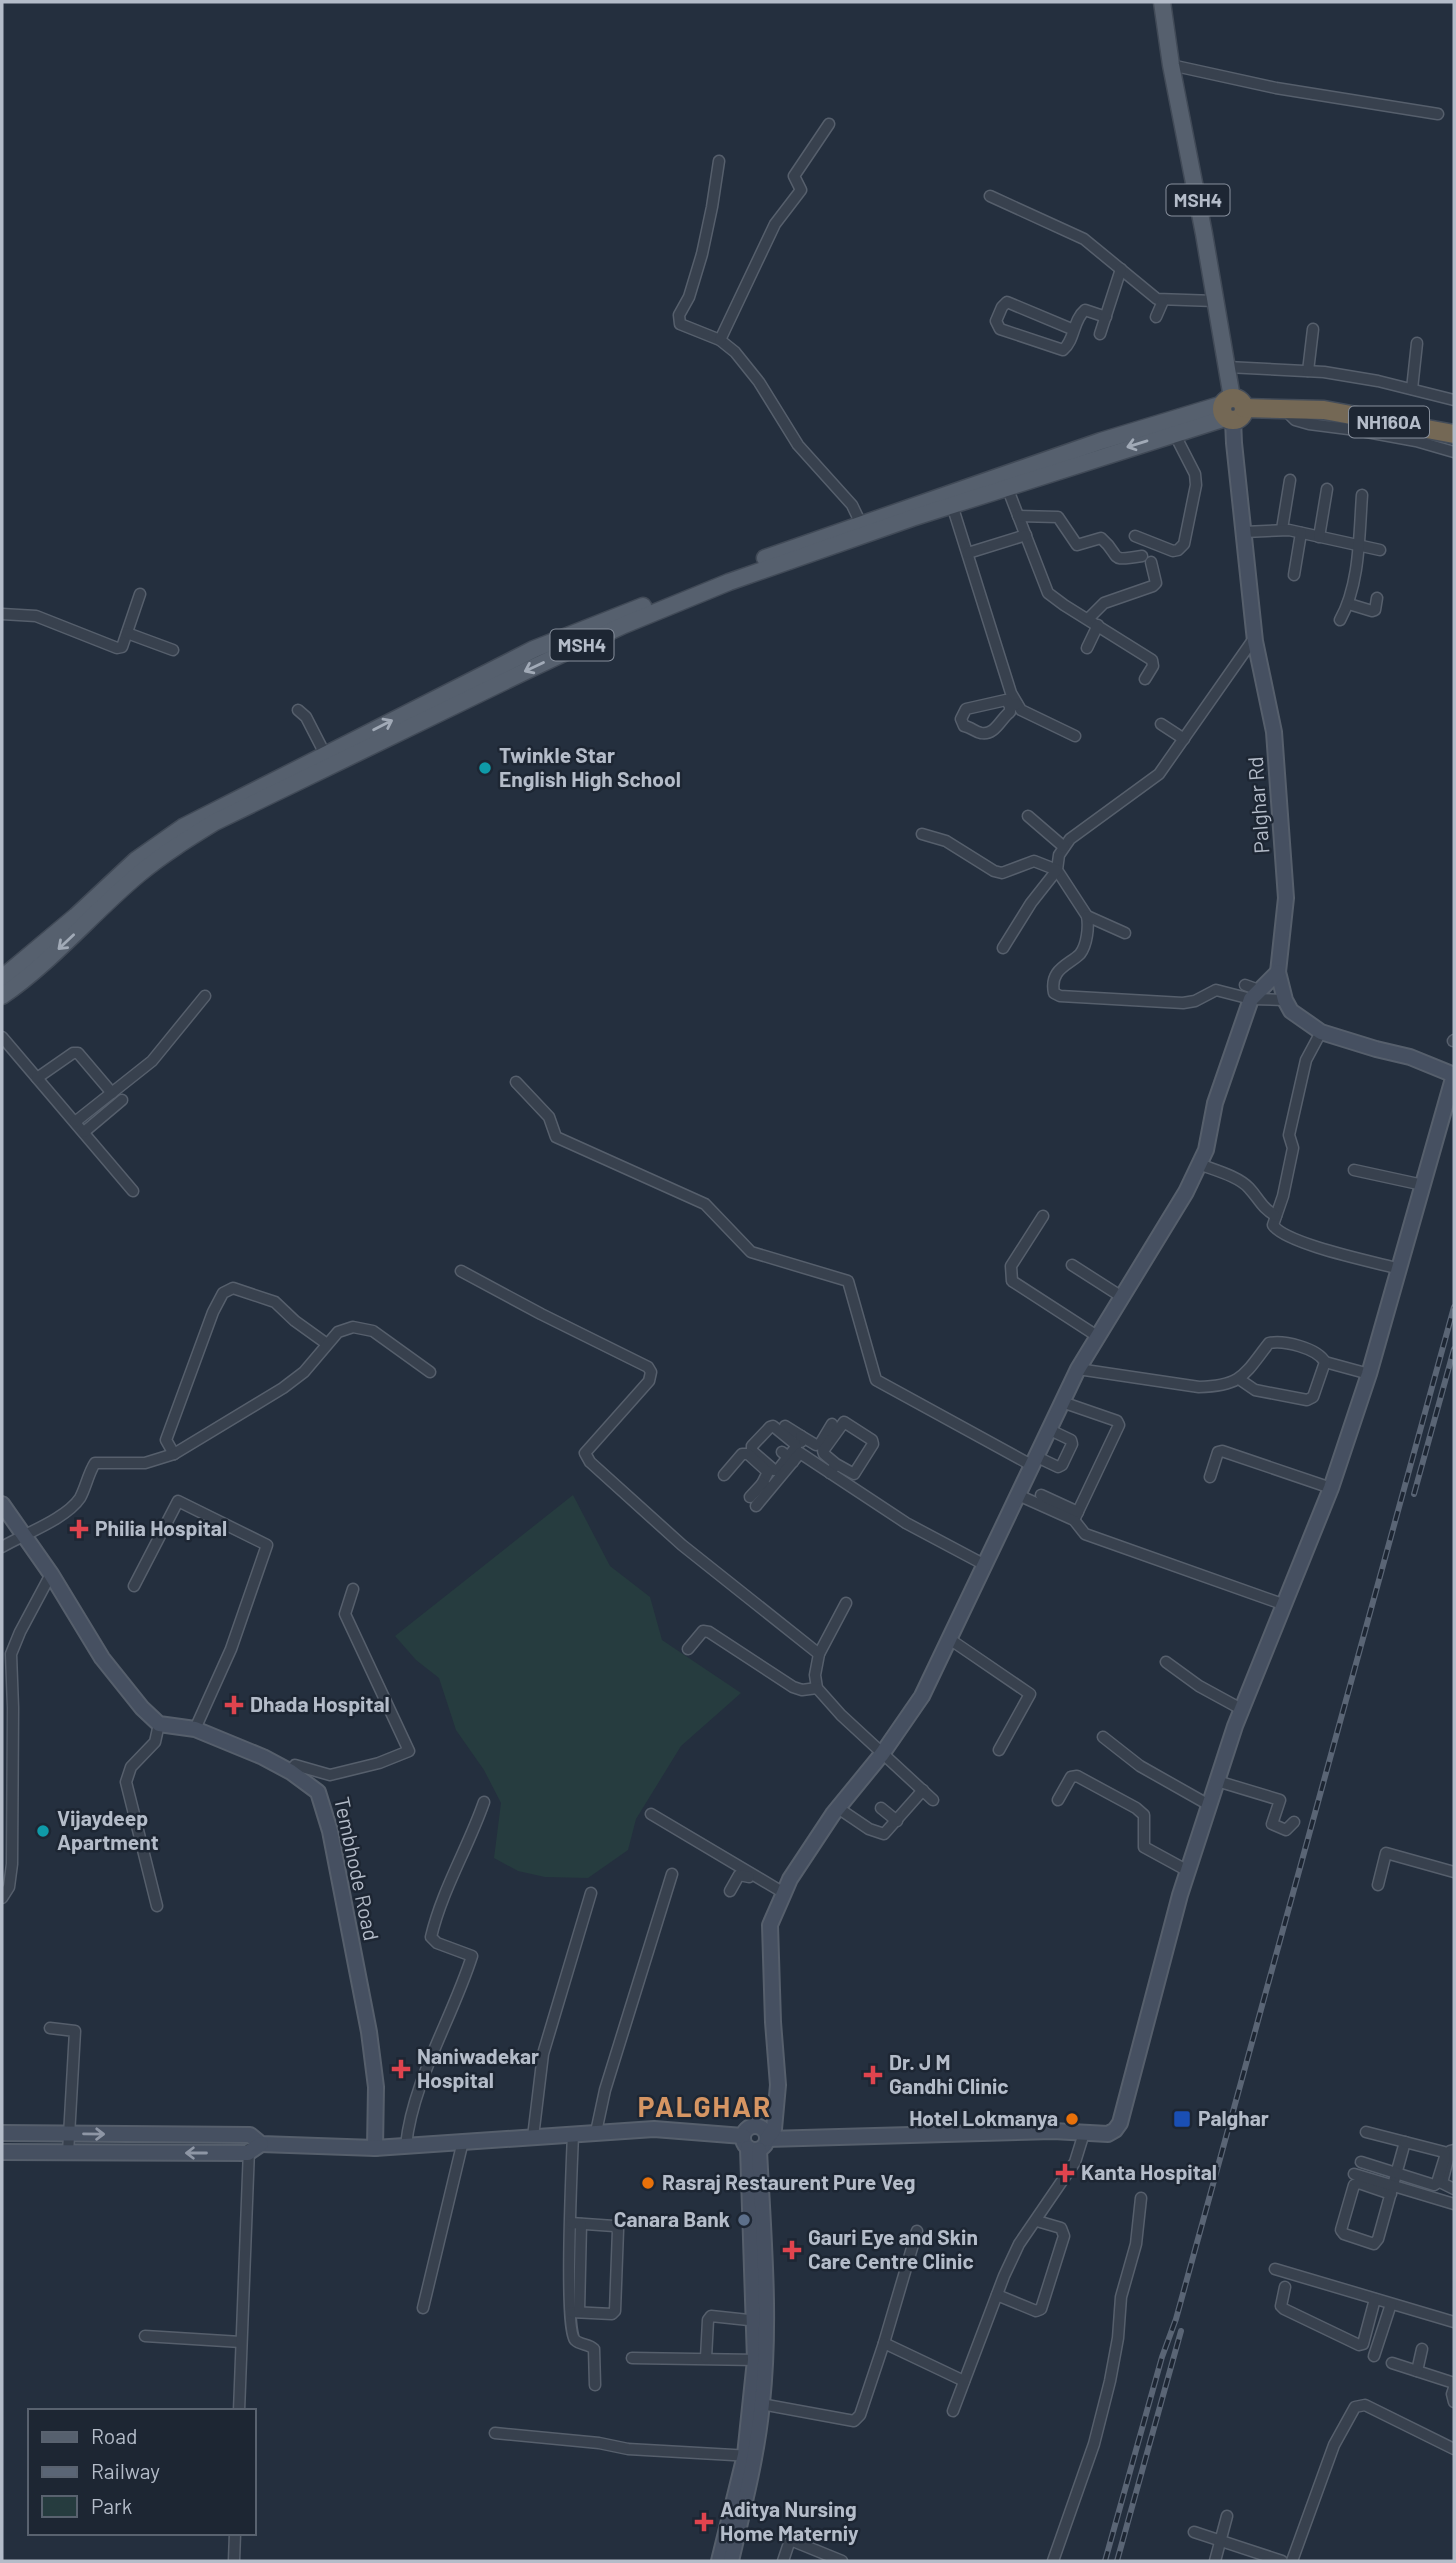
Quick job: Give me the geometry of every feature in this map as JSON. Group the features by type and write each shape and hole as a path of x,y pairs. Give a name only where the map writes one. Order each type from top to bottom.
{"highway":[{"name":"NH160A","path":"1232,409 1324,410 1454,434"}],"main road":[{"name":"MSH4","path":"1162,2 1171,65 1216,302 1232,409"},
{"name":"MSH4","path":"2,996 40,967 137,876 171,849 360,743 468,691 863,529 1101,441 1232,409"},
{"name":"MSH4","path":"863,529 952,505 1174,433 1232,409"},
{"name":"MSH4","path":"2,978 76,916 136,860 183,827 325,754 360,743"}],"street":[{"path":"1171,65 1276,88 1438,114"},
{"path":"720,340 775,223 801,190 794,176 829,124"},
{"path":"719,161 702,254 689,297 680,315 680,324 720,340 735,352 759,382 797,446 852,505 863,529"},
{"path":"990,196 1084,239 1148,292 1163,301 1179,298 1216,302"},
{"path":"1100,334 1121,269"},
{"path":"1156,317 1163,301"},
{"path":"1074,330 1007,302 996,321 1000,329 1063,350 1068,346 1074,330 1080,313 1085,310 1106,317"},
{"path":"1308,371 1313,329"},
{"path":"1412,389 1417,343"},
{"path":"1227,367 1308,371 1378,380 1454,400"},
{"name":"Palghar Rd","path":"1232,409 1255,636 1275,732 1286,898 1278,972 1285,1000"},
{"path":"1284,409 1294,420 1309,424 1416,441 1454,452"},
{"path":"1135,536 1173,551 1184,544 1196,485 1195,474 1174,433"},
{"path":"1282,529 1290,480"},
{"path":"1007,487 1048,593 1152,660 1153,666 1145,679"},
{"path":"1319,537 1327,489"},
{"path":"1340,620 1349,604 1359,546 1362,495"},
{"path":"952,505 1014,705 996,728 988,733 980,733 964,726 961,719 966,709 1006,700 1014,705 1021,710 1075,736"},
{"path":"1018,516 1058,517 1077,545 1101,538 1115,558 1146,559 1156,583 1104,603 1087,619"},
{"path":"1244,531 1282,529 1380,550"},
{"path":"1294,575 1301,533"},
{"path":"968,553 1026,535"},
{"path":"2,614 36,615 117,648 122,647 140,594"},
{"path":"1349,604 1372,611 1375,610 1377,598"},
{"path":"1087,648 1098,625"},
{"path":"127,633 173,650"},
{"path":"1003,948 1031,903 1057,870 1059,855 1070,839 1159,774 1255,636"},
{"path":"298,710 306,717 325,754"},
{"path":"1161,724 1184,739"},
{"path":"1028,816 1064,847"},
{"path":"2,2133 256,2140 375,2148 654,2129 754,2143 1054,2131 1108,2134 1115,2130 1188,1871 1235,1726 1331,1488 1369,1374 1454,1075 1410,1057 1321,1032 1291,1011 1285,1000 1252,991 1216,990 1195,1001 1183,1003 1097,996 1060,996 1054,993 1052,987 1055,978 1063,965 1079,955 1089,925 1087,916 1057,870 1034,860 1002,873 994,871 946,841 922,834"},
{"path":"1087,916 1125,933"},
{"path":"754,2143 774,2129 778,2085 770,1926 790,1879 838,1808 882,1754 922,1696 1078,1369 1186,1192 1206,1150 1214,1103 1252,991 1278,972"},
{"path":"75,1122 152,1061 205,996"},
{"path":"1321,1032 1306,1060 1289,1136 1293,1148 1283,1196 1273,1225 1277,1231 1316,1247 1400,1269"},
{"path":"2,1037 133,1191"},
{"path":"37,1078 73,1053 78,1053 112,1093"},
{"path":"516,1082 549,1117 556,1137 705,1204 751,1252 848,1281 876,1380 1035,1462 1058,1467 1062,1465 1072,1444 1071,1440 1050,1430"},
{"path":"84,1132 122,1100"},
{"path":"1199,1164 1250,1188 1264,1209 1276,1216"},
{"path":"1354,1170 1423,1185"},
{"path":"1043,1216 1011,1266 1012,1281 1097,1336"},
{"path":"1072,1265 1122,1297"},
{"path":"461,1271 648,1367 652,1372 649,1381 585,1453 590,1462 682,1545 819,1654"},
{"path":"174,1454 166,1440 213,1312 223,1293 233,1288 275,1301 295,1321 327,1344"},
{"path":"2,1547 62,1515 80,1498 95,1463 145,1463 174,1454 304,1373 338,1332 354,1327 373,1331 430,1372"},
{"path":"1078,1369 1199,1387 1219,1387 1239,1379 1269,1343 1281,1340 1320,1354 1325,1362 1369,1374"},
{"path":"1239,1379 1255,1390 1307,1400 1313,1397 1325,1362"},
{"path":"1062,1402 1119,1424 1076,1516"},
{"path":"791,1456 833,1469 854,1474 873,1444 872,1440 844,1422 823,1451 833,1469 906,1523 985,1565"},
{"path":"786,1426 816,1445 820,1444 832,1424"},
{"path":"753,1502 791,1456 796,1447 795,1444 773,1426 752,1446 752,1451 774,1470 778,1470 791,1456 801,1436"},
{"path":"1210,1477 1218,1452 1222,1451 1331,1488"},
{"path":"724,1475 742,1454 748,1454 768,1472 766,1487"},
{"path":"1018,1495 1076,1516"},
{"path":"1041,1495 1076,1516 1085,1534 1285,1605"},
{"path":"134,1586 178,1501 267,1545 231,1649 195,1729"},
{"path":"2,1504 51,1574 102,1658 142,1708 159,1724 155,1742 131,1767 126,1782 157,1906"},
{"path":"2,1898 9,1887 12,1864 13,1708 6,1670 20,1632 51,1574"},
{"path":"291,1772 295,1765 330,1775 379,1763 409,1751 345,1615 353,1589"},
{"path":"846,1603 819,1654 815,1675 817,1688 827,1702 933,1800"},
{"path":"688,1649 703,1631 709,1632 793,1687 802,1690 817,1688"},
{"path":"948,1639 1031,1694 999,1750"},
{"path":"1166,1662 1199,1686 1243,1710"},
{"name":"Tembhode Road","path":"159,1724 195,1729 263,1757 291,1772 318,1792 330,1831 369,2032 376,2087 375,2148"},
{"path":"1103,1737 1140,1766 1209,1805"},
{"path":"1058,1800 1071,1777 1077,1776 1136,1808 1144,1815 1144,1847 1188,1871"},
{"path":"1217,1782 1280,1800 1272,1824 1286,1830 1294,1822"},
{"path":"838,1808 869,1829 879,1833 888,1832 923,1790"},
{"path":"407,2145 409,2119 420,2085 460,1994 472,1956 430,1937 454,1869 484,1802"},
{"path":"881,1808 897,1821"},
{"path":"651,1814 783,1895"},
{"path":"1378,1885 1386,1853 1454,1872"},
{"path":"596,2132 605,2090 672,1874"},
{"path":"730,1891 739,1875 743,1874 783,1895"},
{"path":"533,2137 543,2054 591,1893"},
{"path":"50,2028 75,2031 68,2153"},
{"path":"1360,2162 1434,2185 1446,2157 1444,2152 1366,2132"},
{"path":"953,2411 996,2295 1019,2244 1075,2162 1084,2133"},
{"path":"573,2134 576,2223 573,2337 594,2349 595,2385"},
{"path":"239,2409 248,2153 256,2140"},
{"path":"423,2308 463,2141"},
{"path":"1405,2142 1397,2174 1392,2190 1377,2239 1374,2244 1344,2234 1341,2230 1354,2185 1359,2183 1392,2190 1454,2202"},
{"path":"731,2561 750,2456 760,2360 754,2143"},
{"path":"1454,2150 1450,2151 1441,2183 1454,2189"},
{"path":"2,2152 248,2153"},
{"path":"1354,2174 1392,2190"},
{"path":"1053,2561 1094,2444 1110,2381 1118,2338 1121,2297 1136,2244 1141,2199"},
{"path":"996,2295 1036,2311 1041,2309 1064,2235 1061,2228 1037,2221"},
{"path":"575,2312 612,2314 615,2311 618,2230 614,2226 576,2223"},
{"path":"756,2403 854,2421 860,2415 917,2231"},
{"path":"1275,2269 1454,2322"},
{"path":"1285,2287 1282,2306 1284,2309 1359,2345 1363,2344 1375,2299"},
{"path":"1374,2356 1391,2305"},
{"path":"706,2358 708,2320 711,2316 760,2321"},
{"path":"145,2336 241,2342"},
{"path":"884,2343 964,2381"},
{"path":"1417,2371 1422,2349"},
{"path":"632,2358 760,2360"},
{"path":"1392,2363 1454,2386 1454,2402"},
{"path":"1292,2561 1334,2445 1355,2407 1365,2405 1454,2449"},
{"path":"495,2433 599,2443 628,2449 750,2456"},
{"path":"719,2561 750,2456"},
{"path":"1215,2561 1227,2516"},
{"path":"1194,2532 1282,2561"},
{"path":"234,2561 235,2535"},
{"path":"783,2561 789,2543 793,2541 842,2561"}],"green space":[{"path":"573,1495 610,1566 650,1597 662,1640 741,1693 681,1746 636,1819 628,1850 588,1878 545,1877 518,1871 494,1858 501,1803 484,1770 456,1730 439,1678 416,1660 395,1636"}],"railway":[{"path":"1105,2561 1162,2357 1176,2319 1454,1307"},
{"path":"1414,1494 1454,1349"},
{"path":"1117,2561 1181,2331"}],"place":[{"name":"Twinkle Star English High School","path":"485,768"},
{"name":"Philia Hospital","path":"79,1529"},
{"name":"Dhada Hospital","path":"234,1705"},
{"name":"Vijaydeep Apartment","path":"43,1831"},
{"name":"Naniwadekar Hospital","path":"401,2069"},
{"name":"Dr. J M Gandhi Clinic","path":"873,2075"},
{"name":"Hotel Lokmanya","path":"1072,2119"},
{"name":"Palghar","path":"1182,2119"},
{"name":"Kanta Hospital","path":"1065,2173"},
{"name":"Rasraj Restaurent Pure Veg","path":"648,2183"},
{"name":"Canara Bank","path":"744,2220"},
{"name":"Gauri Eye and Skin Care Centre Clinic","path":"792,2250"},
{"name":"Aditya Nursing Home Materniy","path":"704,2522"}],"district":[{"name":"PALGHAR","path":"705,2107"}]}
